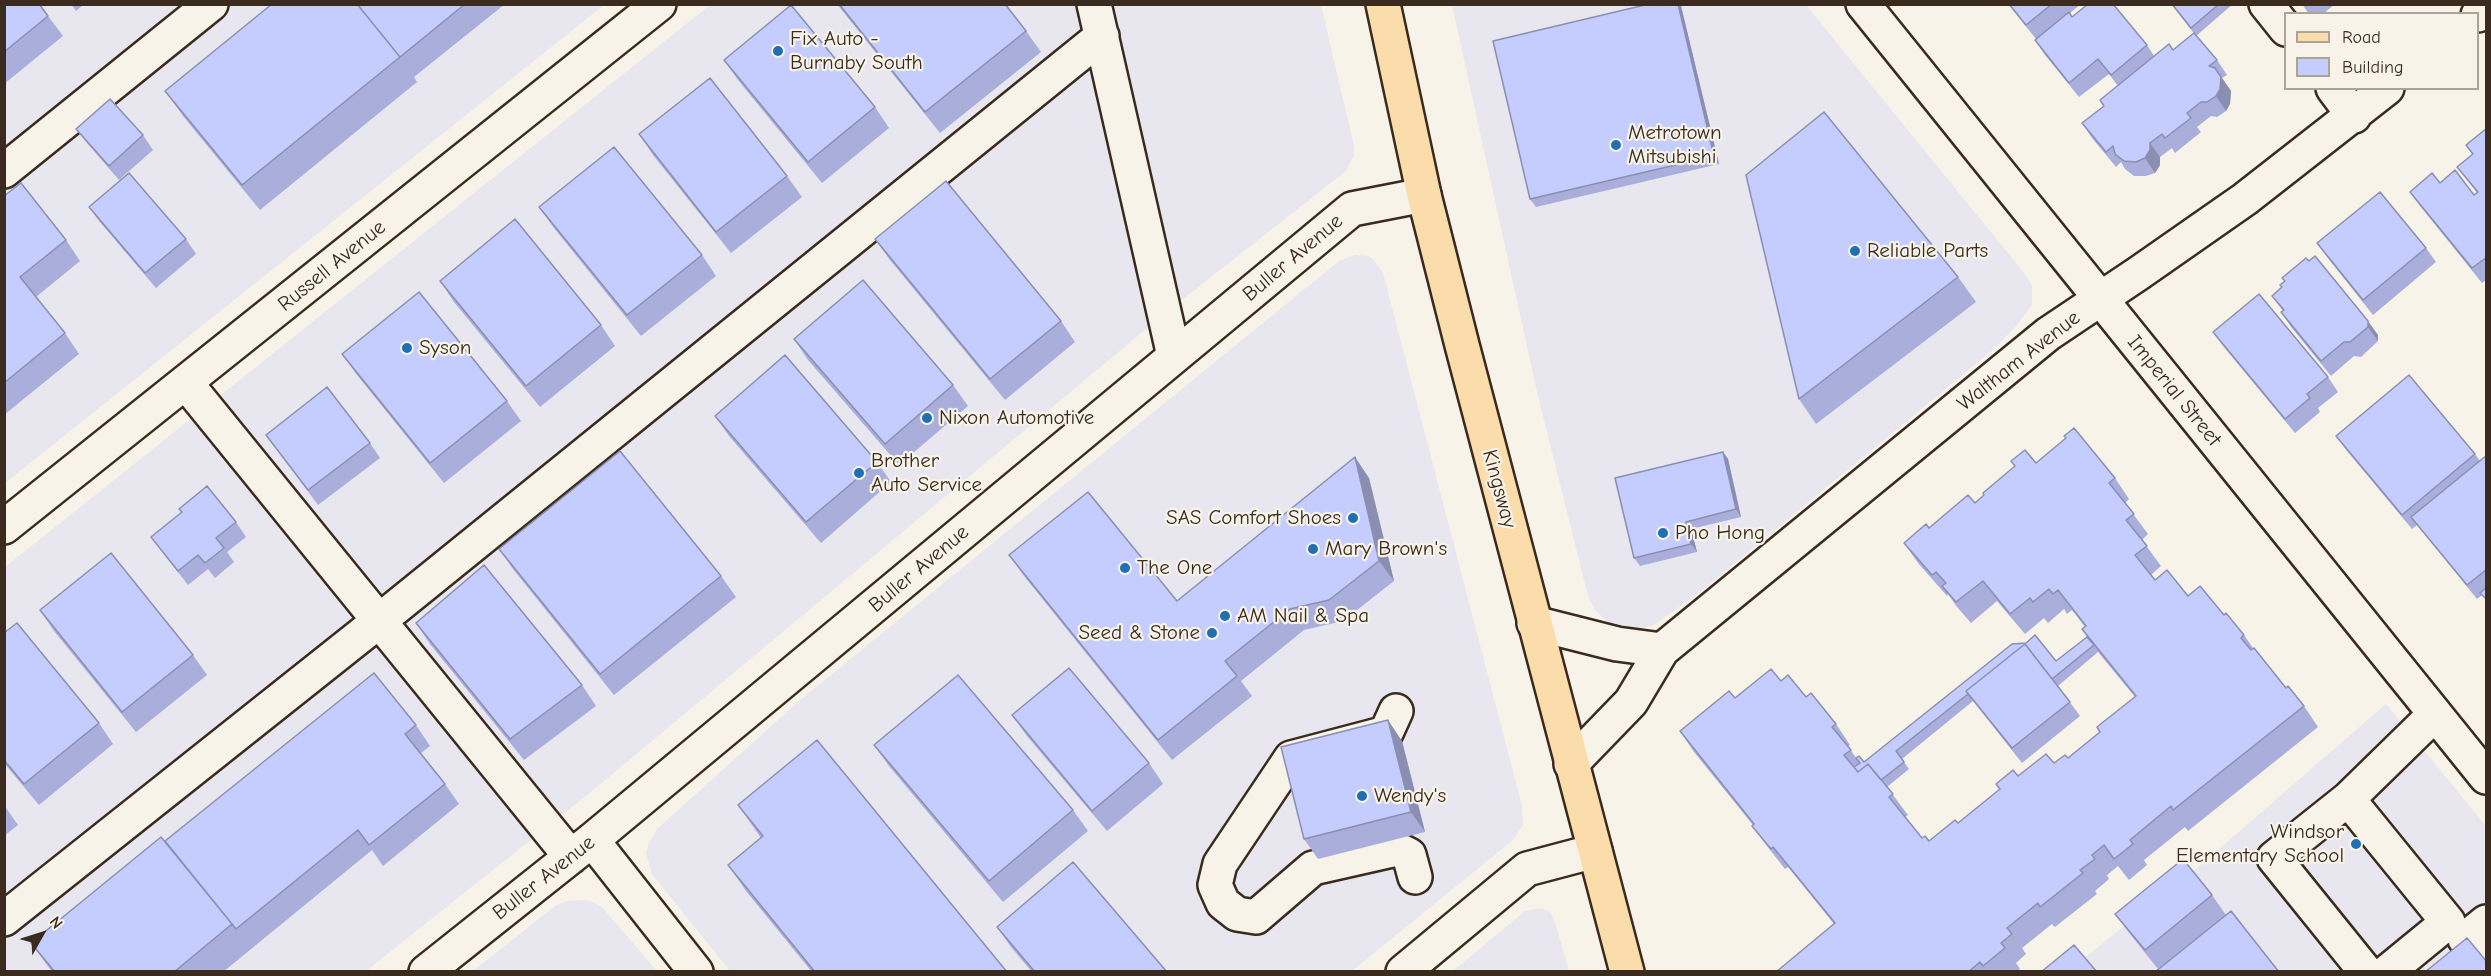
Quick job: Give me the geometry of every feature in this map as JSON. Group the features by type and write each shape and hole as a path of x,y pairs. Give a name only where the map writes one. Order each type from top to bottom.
{"main road":[{"name":"Kingsway","path":"1383,4 1424,195 1627,972"}],"street":[{"path":"4,171 212,4"},
{"name":"Russell Avenue","path":"4,527 186,384 659,4"},
{"path":"1094,4 1174,356"},
{"name":"Imperial Street","path":"1863,4 2487,777"},
{"path":"2266,4 2284,26"},
{"path":"4,919 379,621 1102,36"},
{"path":"2334,90 2354,116"},
{"name":"Waltham Avenue","path":"1571,764 1631,702 1662,650 2048,334 2245,199 2386,90"},
{"name":"Buller Avenue","path":"426,972 581,849 1352,209 1424,195"},
{"path":"186,384 379,621 581,849 696,972"},
{"path":"1534,623 1617,644 1662,650"},
{"path":"1396,711 1386,733 1291,758 1220,864 1215,885 1223,903 1237,914 1256,916 1313,868 1397,849 1409,855 1415,877"},
{"path":"2366,972 2274,858 2348,799 2435,714"},
{"path":"2348,799 2448,922 2387,972"},
{"path":"1403,972 1527,869 1595,851"},
{"path":"2487,922 2465,939 2487,965"}],"shaded area":[{"path":"5,5 604,5 5,483"},
{"path":"710,5 1321,5 1354,146 1354,156 1346,171 1164,314 586,796 366,971 5,972 5,567"},
{"path":"1452,5 1806,5 2025,274 2032,286 2032,305 1995,348 1694,597 1652,626 1630,630 1611,625 1595,610 1588,596 1537,392"},
{"path":"1355,255 1368,256 1373,259 1383,273 1522,806 1523,825 1513,840 1352,971 730,971 652,874 646,853 657,829 799,701 1339,261"},
{"name":"Windsor Elementary School","path":"2386,704 2486,826 2486,971 2067,972 2204,862"},
{"path":"567,901 591,901 602,907 657,971 473,971 555,906"},
{"path":"1541,908 1553,916 1569,971 1453,971 1525,911"}],"building":[{"path":"4,4 39,4 48,16 4,52"},
{"path":"272,4 357,4 400,57 242,185 165,91"},
{"path":"357,4 465,4 400,57"},
{"path":"839,4 1005,4 1026,31 925,112"},
{"path":"1649,4 1678,4 1714,156 1530,199 1493,41"},
{"path":"2009,4 2052,4 2026,25"},
{"path":"2088,4 2113,4 2147,45 2111,75 2098,59 2069,83 2035,40 2069,12 2072,17"},
{"path":"2172,4 2219,4 2191,28"},
{"path":"791,5 875,107 808,162 724,60"},
{"path":"2194,33 2217,60 2209,66 2215,68 2221,77 2220,89 2216,96 2207,102 2201,102 2187,113 2191,118 2165,138 2162,134 2150,143 2150,150 2145,158 2136,162 2124,161 2115,154 2113,146 2106,152 2082,123 2104,106 2100,100 2169,44 2173,50"},
{"path":"710,78 787,176 716,232 639,134"},
{"path":"110,99 143,135 109,166 76,129"},
{"name":"Reliable Parts","path":"1824,112 1958,277 1799,399 1746,175"},
{"path":"2487,128 2487,257 2472,268 2410,192 2432,173 2440,183 2455,170 2474,195 2478,192 2457,167 2473,154 2466,145"},
{"path":"614,147 702,255 627,315 539,207"},
{"path":"129,173 186,239 145,273 89,207"},
{"path":"946,181 1061,321 990,379 875,239"},
{"path":"21,183 66,240 20,277 65,333 4,383 4,196"},
{"path":"2380,192 2426,248 2363,300 2317,243"},
{"path":"515,219 601,325 526,386 440,281"},
{"path":"2315,256 2368,321 2368,327 2350,342 2344,342 2321,361 2281,312 2284,310 2272,296 2282,287 2280,285 2285,281 2282,278 2306,258 2309,261"},
{"path":"863,280 953,385 885,444 794,339"},
{"path":"419,292 507,401 430,463 342,354"},
{"path":"2259,294 2328,377 2307,394 2310,398 2285,419 2213,332"},
{"path":"785,355 877,462 806,522 715,416"},
{"path":"2409,375 2475,454 2402,515 2336,436"},
{"path":"327,387 370,443 308,490 266,435"},
{"path":"2074,428 2115,478 2109,483 2134,514 2126,520 2147,546 2135,555 2155,580 2167,570 2188,596 2200,586 2244,635 2241,638 2251,650 2254,648 2286,688 2288,686 2304,706 2173,810 2171,806 2130,840 2133,844 2114,859 2104,845 2092,855 2095,859 2080,870 2083,873 2040,907 2038,903 2007,928 2012,934 2001,943 2005,948 1983,966 1980,962 1968,972 1776,972 1835,923 1773,847 1771,849 1752,826 1754,824 1680,731 1729,691 1735,698 1771,669 1781,681 1788,675 1806,697 1811,693 1836,724 1832,727 1851,750 1844,755 1858,772 1868,764 1893,794 1889,797 1922,838 1925,836 1929,841 1955,820 1958,823 2000,789 1996,784 2013,770 2018,776 2046,754 2054,763 2065,755 2068,758 2100,732 2097,727 2136,696 2082,629 2086,626 2058,590 2053,594 2049,589 2033,602 2030,598 2010,614 1983,581 1956,602 1942,586 1946,583 1936,572 1932,575 1904,543 1926,524 1929,528 1968,495 1975,503 1984,495 1983,493 2015,466 2011,461 2025,450 2036,463 2066,438 2064,436"},
{"path":"620,451 721,576 600,674 499,549"},
{"path":"1723,452 1736,509 1686,522 1691,544 1634,558 1615,478"},
{"path":"2487,455 2487,569 2467,585 2411,517"},
{"path":"1355,457 1379,561 1329,600 1290,609 1225,661 1237,676 1158,740 1009,555 1088,492 1177,601"},
{"path":"207,486 236,522 216,538 224,548 205,563 198,555 178,571 151,537 182,512 179,509"},
{"path":"111,553 193,655 122,712 40,610"},
{"path":"484,565 582,685 510,739 416,623"},
{"path":"2487,587 2487,600 2480,593"},
{"path":"17,623 99,723 24,784 4,760 4,633"},
{"path":"2035,635 2056,661 2087,637 2094,645 2052,679 2025,644 1966,691 1971,698 1968,694 1896,751 1904,762 1881,780 1868,764 1858,772 1854,767 1860,763 1856,758 1859,756 1864,762 2012,644 2026,643"},
{"path":"2025,644 2070,702 2012,748 1966,691"},
{"path":"1069,668 1149,763 1092,811 1012,715"},
{"path":"374,673 416,725 405,734 445,784 369,845 358,830 236,929 165,841"},
{"path":"958,675 1073,810 989,881 874,745"},
{"path":"1388,720 1411,812 1304,839 1281,747"},
{"path":"817,740 1007,972 815,972 728,865 763,836 738,805"},
{"path":"161,837 232,924 174,972 55,972 31,943"},
{"path":"2183,859 2212,895 2145,950 2115,914"},
{"path":"1073,862 1167,972 1035,972 997,927"},
{"path":"2231,911 2279,972 2155,972"},
{"path":"2467,938 2487,962 2487,972 2425,972"},
{"path":"2074,945 2097,972 2041,972"}],"place":[{"name":"Fix Auto - Burnaby South","path":"778,51"},
{"name":"Metrotown Mitsubishi","path":"1616,145"},
{"name":"Reliable Parts","path":"1855,251"},
{"name":"Syson","path":"407,348"},
{"name":"Nixon Automotive","path":"927,418"},
{"name":"Brother Auto Service","path":"859,473"},
{"name":"SAS Comfort Shoes","path":"1353,518"},
{"name":"Pho Hong","path":"1663,533"},
{"name":"Mary Brown's","path":"1313,549"},
{"name":"The One","path":"1125,568"},
{"name":"AM Nail & Spa","path":"1225,616"},
{"name":"Seed & Stone","path":"1212,633"},
{"name":"Wendy's","path":"1362,796"},
{"name":"Windsor Elementary School","path":"2356,844"}]}
